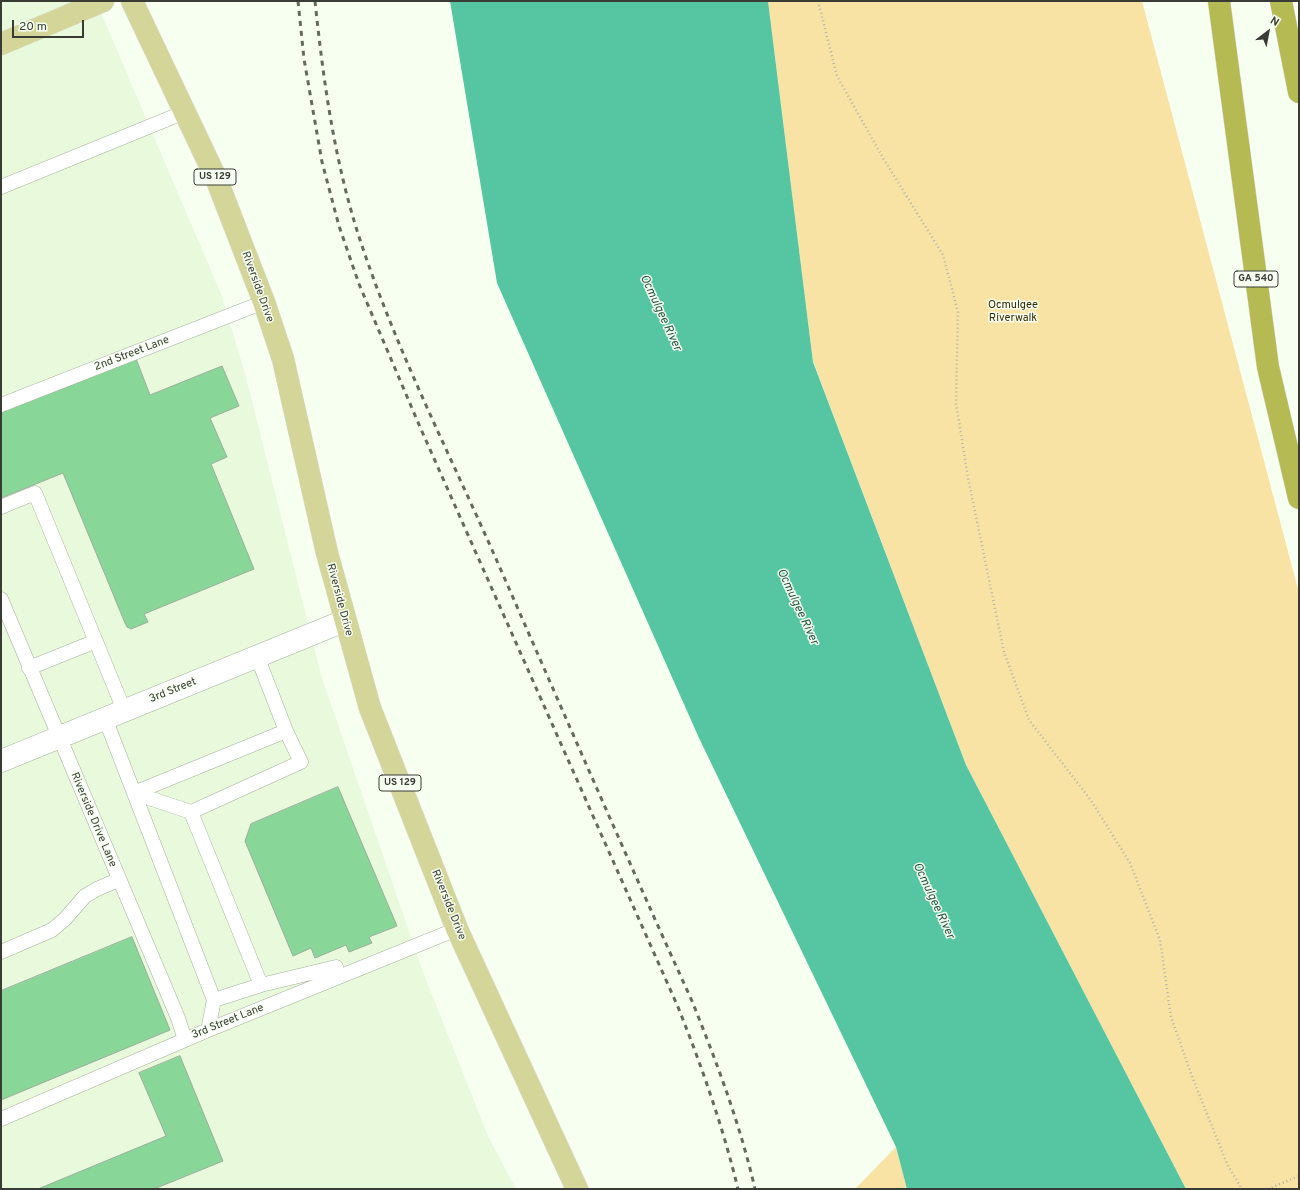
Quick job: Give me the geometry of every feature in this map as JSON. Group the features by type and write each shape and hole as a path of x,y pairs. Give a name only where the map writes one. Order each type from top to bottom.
{"highway":[{"name":"GA 540","path":"1219,1 1268,367 1299,498"},
{"path":"1281,1 1299,92"}],"main road":[{"path":"7,41 103,1"},
{"name":"Riverside Drive","path":"132,1 216,178 264,302 283,359 326,553 344,621 370,708 457,929 574,1188"}],"street":[{"name":"3rd Street","path":"1,761 344,621"}],"lane":[{"path":"1,187 185,112"},
{"name":"2nd Street Lane","path":"1,405 264,302"},
{"path":"1,507 35,493 96,641 134,793 214,1000 208,1030"},
{"name":"Riverside Drive Lane","path":"1,600 118,880 178,1018 185,1040"},
{"path":"29,668 96,641"},
{"path":"134,793 191,812 301,762 286,731 257,656"},
{"path":"134,793 286,731"},
{"path":"191,812 261,984"},
{"path":"1,952 52,930 65,919 85,896 118,880"},
{"name":"3rd Street Lane","path":"1,1119 208,1030 457,929"},
{"path":"214,1000 261,984 336,967"}],"path":[{"path":"818,1 837,76 883,158 943,255 958,312 956,403 968,478 1004,652 1029,720 1090,799 1130,863 1160,940 1171,1017 1183,1052 1228,1166 1242,1189"},
{"path":"1268,1189 1299,1176"}],"shaded area":[{"path":"1,1 96,1 221,294 244,370 322,678 423,972 488,1136 516,1189 1,1189"}],"green space":[{"name":"Ocmulgee Riverwalk","path":"768,1 1142,1 1299,593 1299,1189 1186,1189 966,765 813,361"},
{"path":"896,1147 907,1189 855,1189"}],"water":[{"name":"Ocmulgee River","path":"450,1 768,1 813,362 966,765 1186,1189 907,1189 896,1147 699,738 497,283"}],"building":[{"path":"135,356 150,395 222,366 239,406 210,418 227,457 211,464 254,569 144,614 148,622 131,629 127,627 125,623 63,473 1,498 1,411"},
{"path":"338,787 397,926 369,937 372,943 349,952 346,945 315,958 311,948 293,956 245,841 251,824"},
{"path":"132,937 170,1030 1,1100 1,991"},
{"path":"180,1056 223,1161 154,1189 38,1189 166,1136 139,1073"}],"railway":[{"path":"298,1 304,59 322,162 339,226 359,284 420,427 678,1007 711,1097 726,1143 738,1189"},
{"path":"315,1 325,86 335,141 347,197 369,266 401,349 419,390 493,552 692,1001 727,1094 755,1189"}]}
